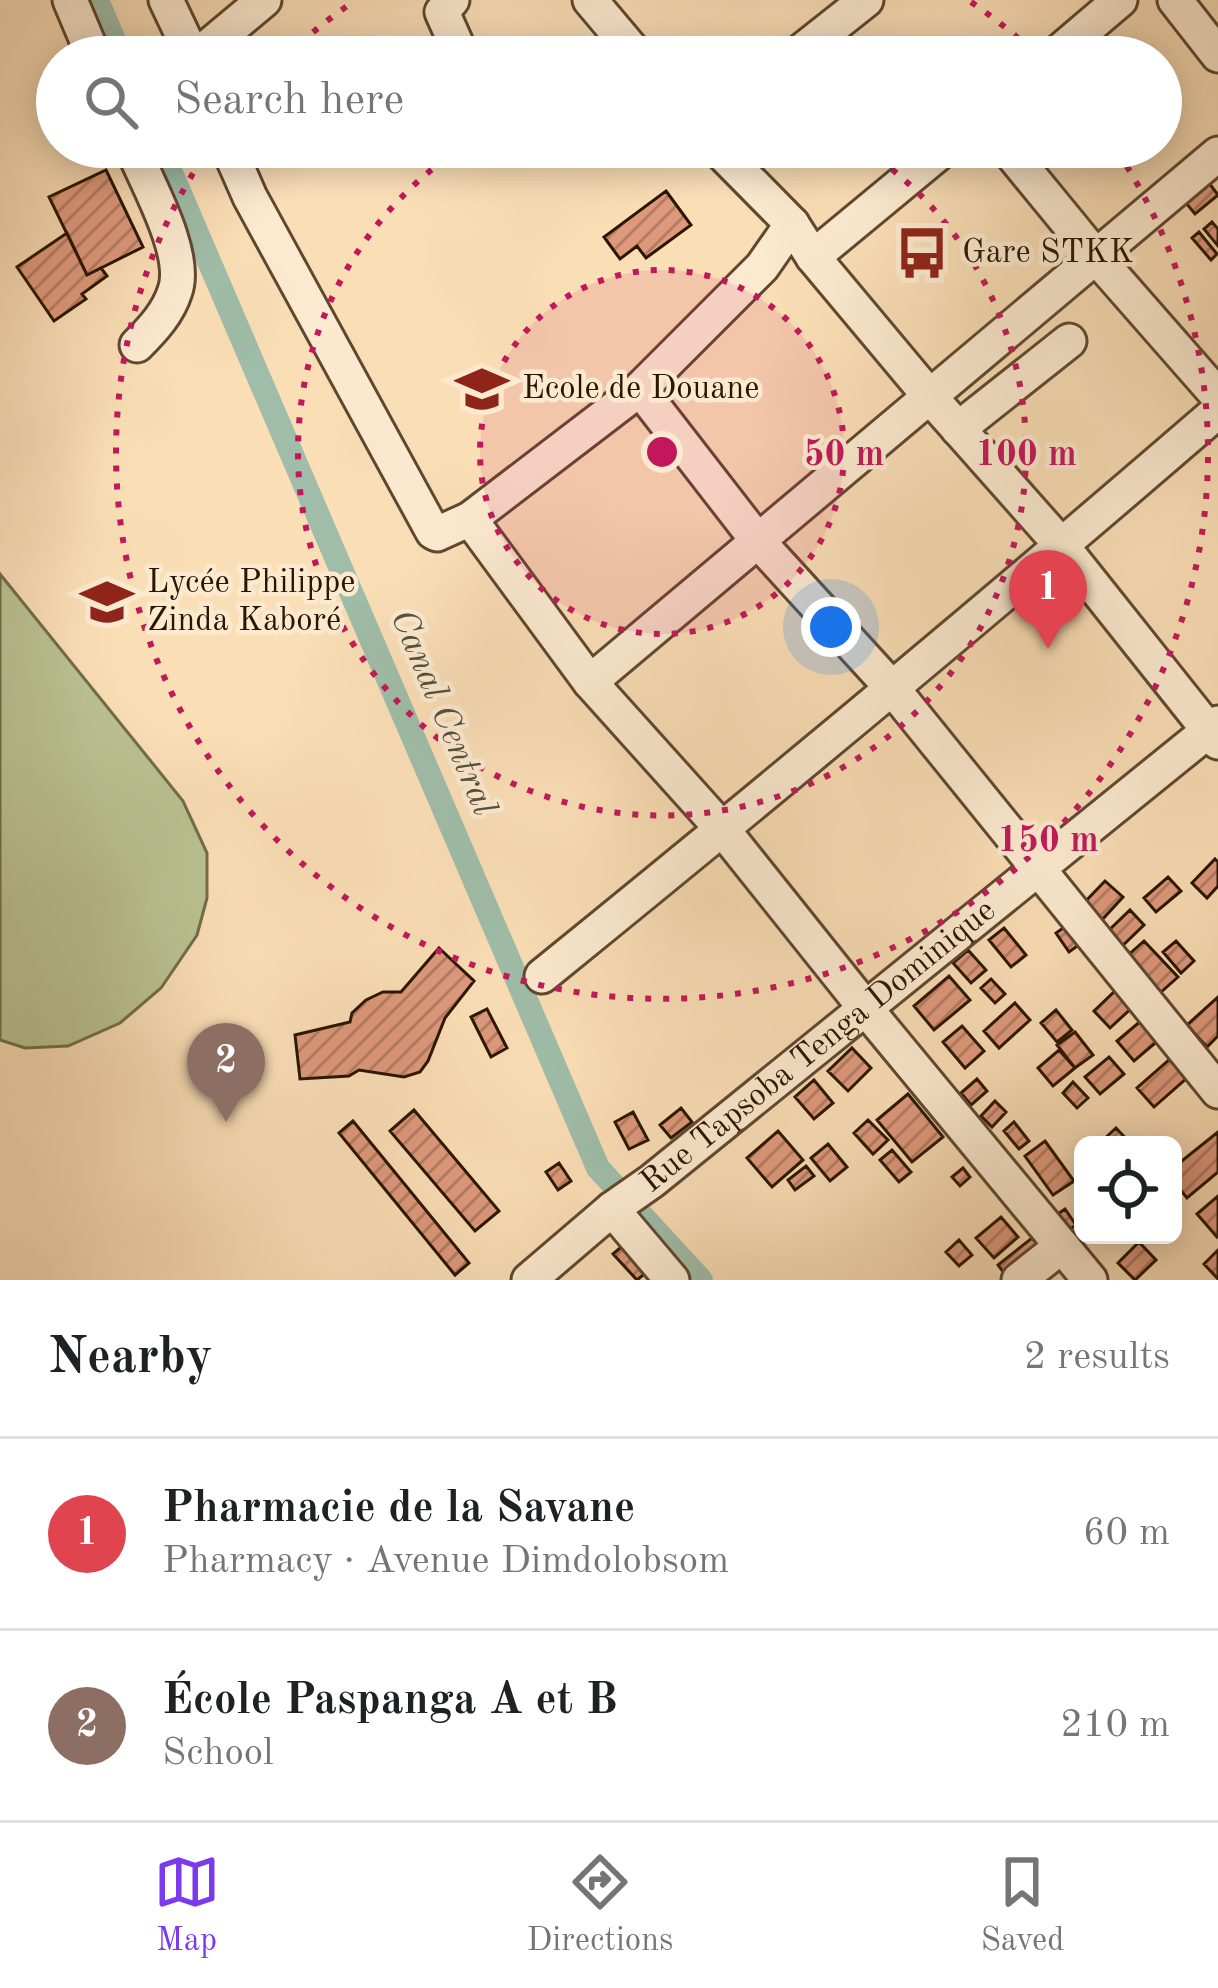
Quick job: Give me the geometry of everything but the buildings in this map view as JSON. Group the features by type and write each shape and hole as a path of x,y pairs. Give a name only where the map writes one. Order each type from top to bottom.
{"street":[{"path":"70,0 85,36"},
{"path":"166,0 184,36"},
{"path":"221,36 265,0"},
{"path":"452,0 442,12 453,36"},
{"path":"821,36 866,0"},
{"path":"1078,36 1120,0"},
{"path":"1175,0 1218,55"},
{"path":"594,1 622,36"},
{"path":"590,682 1218,154"},
{"path":"137,346 162,320 178,287 176,251 141,168"},
{"path":"237,168 433,532 470,519 640,389 762,267 792,224"},
{"path":"737,168 792,224 931,398 1062,546 1215,732"},
{"path":"814,257 921,168"},
{"path":"1023,168 1218,397"},
{"path":"958,429 1069,341"},
{"path":"640,389 757,540 892,688 1218,1091"},
{"path":"542,976 1218,411"},
{"path":"470,519 590,682 722,830 1090,1280"},
{"name":"Rue Tapsoba Tenga Dominique","path":"529,1280 612,1209 1215,732"},
{"path":"612,1209 672,1280"},
{"path":"1019,1280 1062,1246"}],"green space":[{"path":"0,574 183,801 207,853 207,898 197,935 161,988 120,1023 68,1046 25,1048 0,1040"}],"waterway":[{"name":"Canal Central","path":"97,0 112,36"},
{"name":"Canal Central","path":"169,168 598,1168 701,1280"}],"place":[{"name":"Gare STKK","path":"922,253"},
{"name":"Ecole de Douane","path":"482,389"},
{"name":"Lycée Philippe Zinda Kaboré","path":"107,602"},
{"name":"Pharmacie de la Savane","path":"1048,649"},
{"name":"École Paspanga A et B","path":"226,1122"}]}
